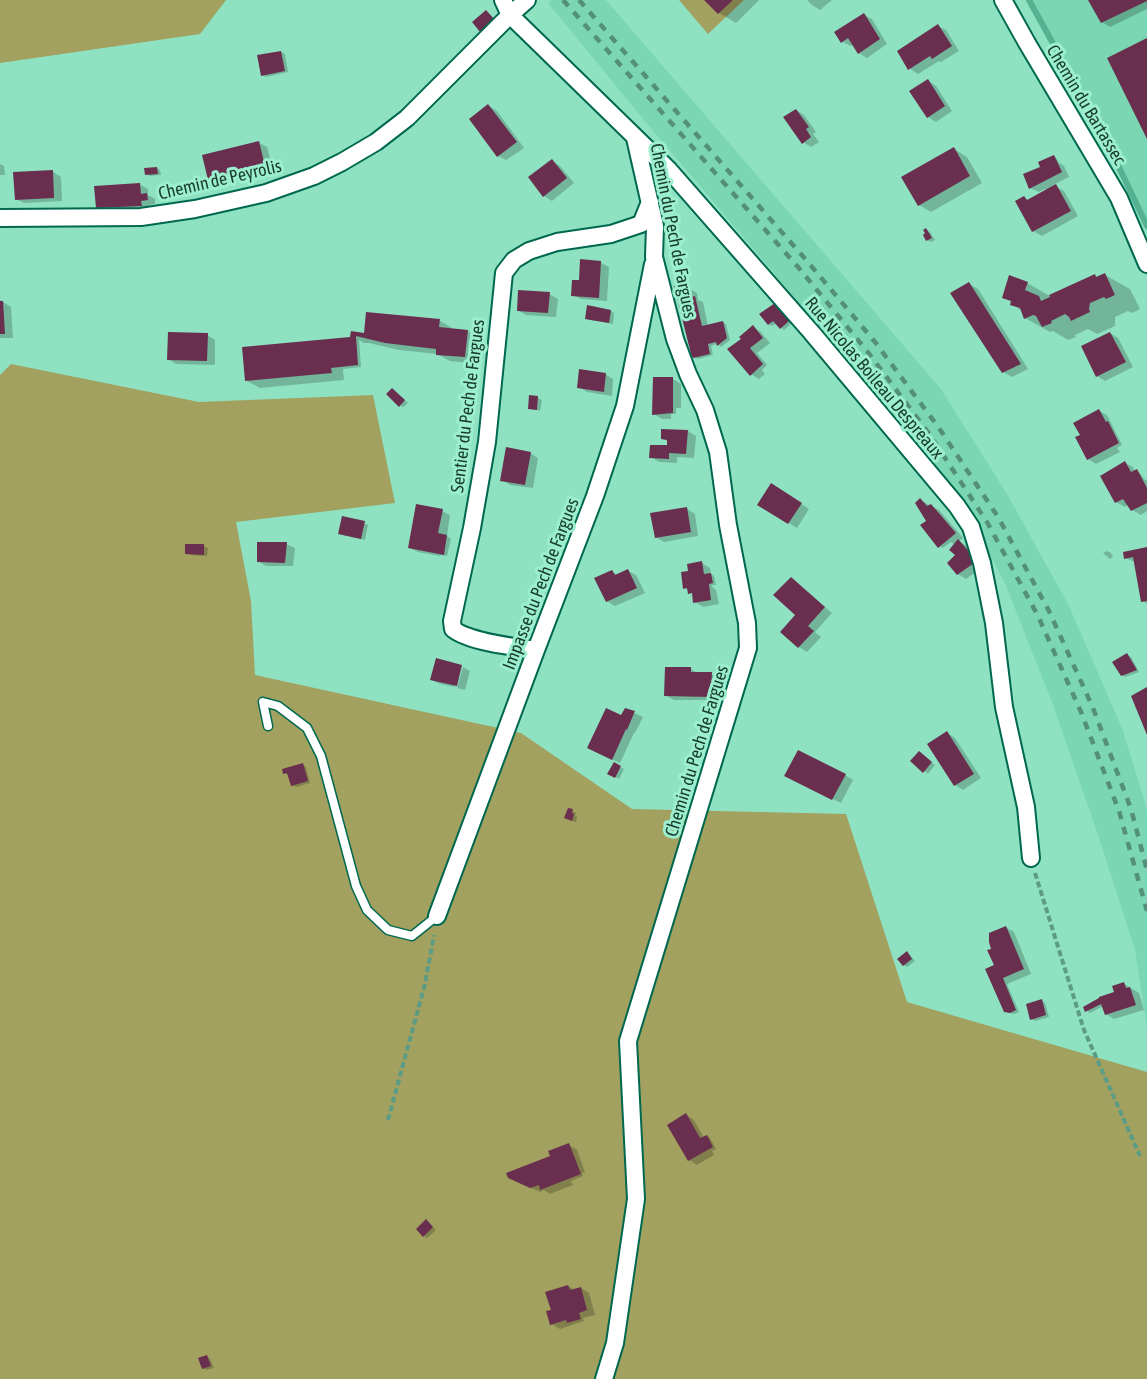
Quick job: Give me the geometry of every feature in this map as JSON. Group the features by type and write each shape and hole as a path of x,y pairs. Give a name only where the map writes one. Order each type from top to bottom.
{"street":[{"name":"Chemin de Peyrolis","path":"0,218 148,216 195,209 266,193 314,176 376,142 407,118 507,8 527,0"},
{"name":"Chemin du Bartassec","path":"1003,0 1026,43 1119,198 1147,264"},
{"name":"Rue Nicolas Boileau Despreaux","path":"507,8 669,171 804,325 957,506 971,527 982,563 994,623 1004,707 1026,807 1031,858"},
{"name":"Chemin du Pech de Fargues","path":"604,1379 615,1343 636,1199 628,1041 748,648 747,623 728,525 718,452 705,410 675,339 654,257 655,226 635,138"},
{"name":"Sentier du Pech de Fargues","path":"536,650 459,635 453,629 452,621 487,442 504,273 514,260 529,251 557,242 611,234 641,224 650,201"},
{"name":"Impasse du Pech de Fargues","path":"437,916 595,496 625,406 654,257"}],"lane":[{"path":"268,726 263,702 278,706 307,728 321,756 356,886 367,910 388,930 412,936 437,916"}],"path":[{"path":"1031,858 1084,1030 1140,1156"},
{"path":"388,1120 425,984 437,916"}],"shaded area":[{"path":"0,0 226,0 200,34 0,63"},
{"path":"552,0 606,0 941,389 1007,494 1068,604 1122,728 1147,809 1147,1028 1135,950 1052,702 1004,581 968,514 910,430 644,120 548,3"},
{"path":"679,0 744,0 708,34"},
{"path":"1029,0 1147,0 1147,226 1105,138"},
{"path":"11,364 199,402 373,395 395,503 236,522 251,601 255,675 521,733 632,809 846,814 907,1002 1147,1072 1147,1379 0,1379 0,375"}],"building":[{"path":"704,0 733,0 718,14"},
{"path":"1088,0 1147,0 1147,1 1101,23"},
{"path":"486,10 495,20 480,32 472,22"},
{"path":"864,13 880,39 858,54 848,38 841,43 834,32"},
{"path":"938,24 952,46 932,59 930,56 908,70 897,51"},
{"path":"1147,38 1147,139 1107,58"},
{"path":"281,51 285,71 261,76 257,55"},
{"path":"928,79 945,106 927,118 909,91"},
{"path":"488,104 517,142 497,157 469,119"},
{"path":"796,109 809,127 806,129 811,137 802,144 783,117"},
{"path":"259,141 266,170 257,172 256,169 208,180 202,155"},
{"path":"954,147 970,176 918,206 901,177"},
{"path":"1054,155 1062,172 1029,189 1023,174 1040,167 1038,162"},
{"path":"552,159 567,178 543,197 528,177"},
{"path":"157,167 158,174 145,175 144,168"},
{"path":"53,170 54,198 15,200 13,172"},
{"path":"664,181 669,187 663,192 658,186"},
{"path":"140,183 141,194 147,193 148,200 141,201 142,206 96,208 94,186"},
{"path":"1056,184 1071,211 1032,232 1015,201 1024,196 1027,200"},
{"path":"926,228 932,238 926,241 923,230"},
{"path":"580,259 601,261 599,298 571,296 572,280 579,280"},
{"path":"1105,273 1115,295 1090,303 1090,312 1071,321 1065,314 1042,327 1036,316 1024,319 1020,308 1010,305 1011,301 1002,298 1009,275 1028,282 1025,290 1039,296 1041,301 1095,274 1096,277"},
{"path":"969,282 1021,364 1002,373 950,293"},
{"path":"684,283 689,286 691,297 695,296 702,326 723,321 727,338 717,346 716,342 708,344 710,354 693,358 691,354 674,286"},
{"path":"518,290 550,292 548,313 517,311"},
{"path":"0,301 3,301 5,334 0,334"},
{"path":"775,303 790,320 780,329 773,321 768,325 759,314"},
{"path":"587,305 611,310 609,323 585,319"},
{"path":"366,312 440,319 439,327 468,330 465,357 436,355 436,349 385,343 356,336 358,365 331,368 332,373 245,381 242,347 350,337 351,331 364,333"},
{"path":"753,325 763,338 750,348 763,364 750,376 727,349 741,339 739,337"},
{"path":"168,332 208,333 207,361 167,360"},
{"path":"1110,332 1126,362 1096,377 1081,346"},
{"path":"579,369 606,373 604,392 577,388"},
{"path":"653,377 673,377 673,413 652,415"},
{"path":"392,388 405,400 399,407 386,394"},
{"path":"529,395 538,396 537,410 528,409"},
{"path":"1099,409 1119,443 1087,460 1075,437 1080,435 1073,423"},
{"path":"661,429 688,430 686,454 669,453 669,459 649,458 650,445 667,445 667,440 661,439"},
{"path":"506,447 531,452 525,485 500,481"},
{"path":"1125,461 1131,472 1137,469 1147,488 1147,503 1131,511 1123,499 1115,503 1100,476"},
{"path":"771,483 802,503 788,524 757,505"},
{"path":"920,498 927,506 931,504 956,533 938,548 920,525 926,521 915,503"},
{"path":"416,504 443,509 438,533 447,535 444,555 408,548"},
{"path":"687,507 691,532 655,538 650,513"},
{"path":"342,516 365,521 361,539 338,534"},
{"path":"958,539 977,561 957,575 947,563 955,555 949,550"},
{"path":"257,542 287,542 285,563 257,562"},
{"path":"185,544 204,544 204,555 185,554"},
{"path":"1147,547 1147,601 1141,602 1133,557 1124,559 1123,552"},
{"path":"702,561 704,574 711,573 713,583 709,584 711,600 693,603 692,593 688,594 687,588 683,589 681,572 688,571 687,564"},
{"path":"628,569 637,588 606,602 594,578 612,570 615,575"},
{"path":"791,577 825,607 808,626 814,631 798,648 780,632 795,615 773,595"},
{"path":"1127,653 1137,670 1121,676 1112,662"},
{"path":"436,658 462,665 457,686 430,680"},
{"path":"665,667 691,667 691,672 712,672 711,697 664,696"},
{"path":"1147,687 1147,735 1131,696"},
{"path":"606,708 621,715 625,708 635,711 612,760 587,748"},
{"path":"947,731 974,774 954,786 927,744"},
{"path":"798,750 846,774 832,800 784,776"},
{"path":"919,751 932,762 923,773 910,761"},
{"path":"614,762 621,766 615,778 607,774"},
{"path":"303,763 308,781 291,786 287,773 283,774 282,769"},
{"path":"568,808 573,809 572,821 564,818"},
{"path":"1006,926 1024,969 1003,978 1016,1010 1010,1013 1004,1012 985,969 994,965 987,950 991,949 989,933"},
{"path":"907,951 912,959 903,966 897,959"},
{"path":"1124,982 1126,988 1130,987 1136,1005 1105,1015 1101,1004 1085,1012 1083,1007 1099,997 1114,992 1112,986"},
{"path":"1042,999 1046,1015 1030,1020 1026,1004"},
{"path":"686,1113 700,1138 707,1135 713,1147 688,1161 667,1125"},
{"path":"569,1143 581,1174 540,1190 539,1185 530,1188 508,1178 506,1173 550,1156 548,1151"},
{"path":"426,1219 433,1227 423,1237 416,1229"},
{"path":"568,1285 570,1290 581,1287 587,1310 579,1313 581,1319 567,1323 566,1320 550,1325 546,1311 551,1310 545,1292"},
{"path":"207,1355 211,1366 202,1369 198,1358"}],"waterway":[{"path":"1029,0 1105,138 1147,226"}],"railway":[{"path":"563,0 798,267 867,351 930,435 987,522 1038,616 1081,712 1119,811 1147,911"},
{"path":"579,0 875,342 939,428 998,517 1049,611 1093,708 1131,809 1147,870"}]}
